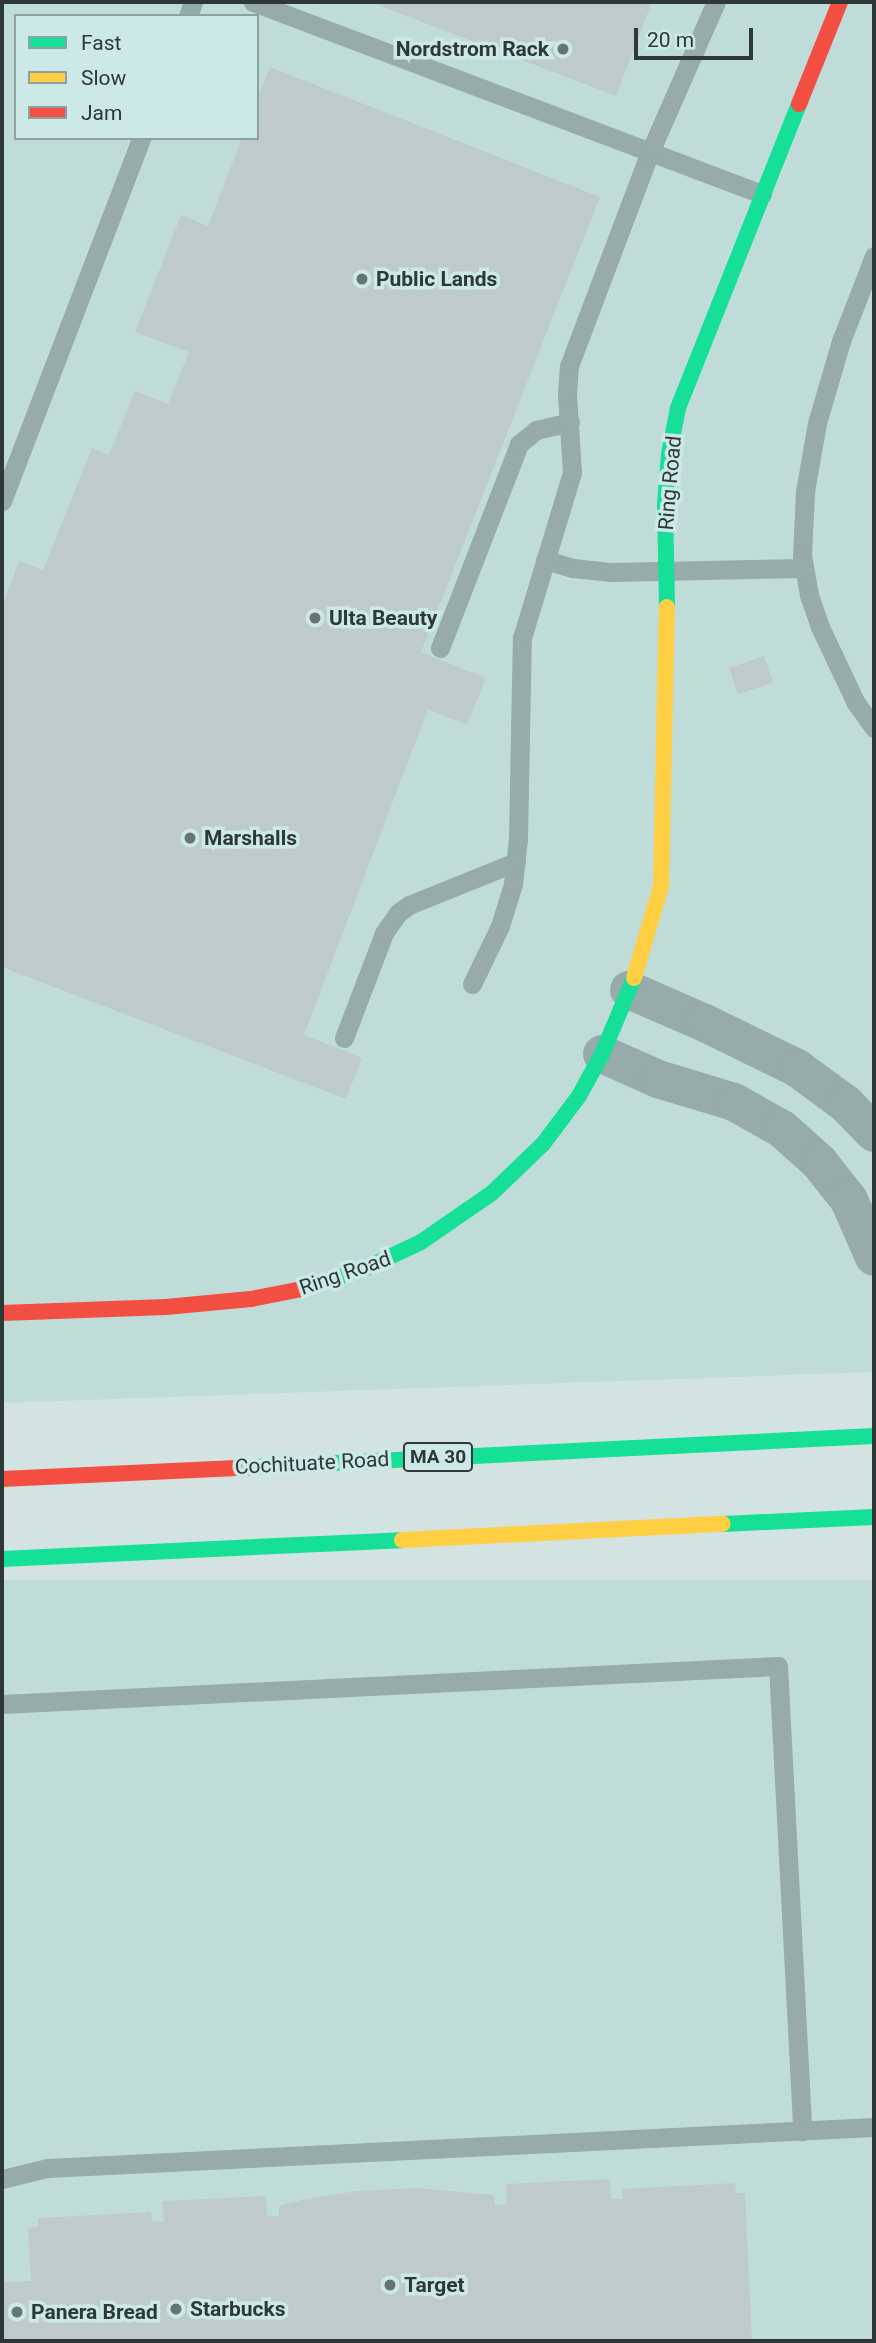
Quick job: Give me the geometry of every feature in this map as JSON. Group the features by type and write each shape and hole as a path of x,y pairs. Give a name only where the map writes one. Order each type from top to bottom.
{"street":[{"name":"Ring Road","path":"2,1313 166,1307 251,1299 338,1279 394,1257 470,1209 544,1144 579,1097 602,1054 629,990 652,929 662,886 666,481 678,408 840,2"},
{"path":"629,990 797,1068 824,1085 874,1133"},
{"path":"602,1054 658,1079 734,1102 782,1129 820,1162 849,1200 874,1258"},
{"name":"Cochituate Road","path":"2,1479 874,1436"},
{"path":"2,1559 874,1517"}],"lane":[{"path":"253,2 762,194"},
{"path":"472,984 508,905 516,862 522,638 572,472 567,381 573,353 650,152 716,2"},
{"path":"2,501 140,140"},
{"path":"874,256 841,341 817,423 805,492 804,568 820,627 856,703 874,727"},
{"path":"440,648 519,444 536,430 570,422"},
{"path":"545,560 592,571 804,568"},
{"path":"344,1038 384,933 398,913 409,905 516,862"},
{"path":"2,1704 778,1666 802,2131"},
{"path":"2,2179 47,2168 874,2127"}],"shaded area":[{"path":"2,2 874,2 874,1372 2,1403"},
{"path":"2,1580 874,1580 874,2341 2,2341"}],"building":[{"name":"Nordstrom Rack","path":"370,2 652,2 616,96"},
{"path":"270,67 600,197 421,652 486,678 467,725 428,709 304,1035 362,1058 346,1099 2,967 2,607 19,561 43,570 92,448 109,455 135,391 168,404 189,352 135,332 181,215 208,226 241,140 259,140 259,95"},
{"path":"764,656 773,682 738,695 729,668"},
{"name":"Target","path":"610,2179 611,2199 623,2199 622,2189 735,2183 736,2193 745,2193 752,2341 2,2341 2,2282 31,2281 28,2228 38,2227 38,2218 151,2212 152,2222 164,2221 162,2201 266,2196 267,2216 279,2216 279,2206 302,2200 356,2191 416,2188 494,2195 495,2205 507,2204 506,2184"}],"traffic: fast":[{"path":"667,607 665,504 669,454 678,408 799,104"},
{"path":"302,1289 366,1268 421,1242 492,1193 543,1144 579,1096 602,1054 634,978"},
{"path":"253,1467 874,1436"},
{"path":"723,1524 874,1517"},
{"path":"2,1559 402,1540"}],"traffic: slow":[{"path":"634,978 661,886 667,607"},
{"path":"402,1540 723,1524"}],"traffic: jam":[{"path":"799,104 840,2"},
{"path":"2,1313 166,1307 251,1299 302,1289"},
{"path":"2,1479 253,1467"}],"place":[{"name":"Nordstrom Rack","path":"563,49"},
{"name":"Public Lands","path":"362,279"},
{"name":"Ulta Beauty","path":"315,618"},
{"name":"Marshalls","path":"190,838"},
{"name":"Target","path":"390,2285"},
{"name":"Starbucks","path":"176,2309"},
{"name":"Panera Bread","path":"17,2312"}]}
